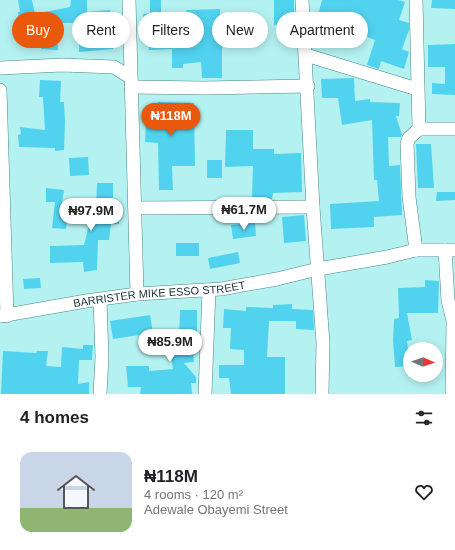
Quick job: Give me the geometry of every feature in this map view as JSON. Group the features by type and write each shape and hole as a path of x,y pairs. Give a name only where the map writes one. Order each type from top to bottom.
{"street":[{"path":"129,0 129,51 138,294"},
{"path":"302,0 308,86 313,207 323,343 322,394"},
{"path":"416,0 419,129"},
{"path":"114,67 129,51"},
{"path":"306,56 417,89"},
{"path":"0,68 62,65 114,67 130,82 205,88 308,86"},
{"path":"0,91 4,316"},
{"path":"416,250 409,197 407,143 409,138 419,129 455,129"},
{"path":"134,208 313,207"},
{"name":"BARRISTER MIKE ESSO STREET","path":"4,316 138,294 209,290 277,280 318,269 387,258 416,250 450,250"},
{"path":"450,250 448,300 454,321 452,394"},
{"path":"205,394 209,290"},
{"path":"100,300 102,357 100,394"}],"building":[{"path":"18,0 32,0 35,12 20,12"},
{"path":"71,0 87,0 87,12 72,12 72,23 64,23 64,12 45,12 70,7"},
{"path":"150,0 161,0 161,12 150,12"},
{"path":"274,0 294,0 294,12 276,12 276,25 274,25"},
{"path":"322,0 398,0 405,2 399,20 409,23 409,30 402,49 409,52 404,69 381,61 379,69 367,65 375,40 368,37 368,12 319,12"},
{"path":"432,0 455,0 455,9 431,8"},
{"path":"220,9 220,12 212,12 212,48 222,48 222,78 202,78 201,62 183,64 183,68 172,68 172,49 149,50 149,48 204,48 204,12 186,12 186,10"},
{"path":"110,10 110,12 87,12"},
{"path":"455,44 455,95 432,94 432,83 445,84 445,67 428,67 428,45"},
{"path":"58,48 58,50 41,49"},
{"path":"79,48 113,48 113,49 79,52"},
{"path":"354,78 355,101 370,99 370,102 400,103 399,116 396,116 402,135 401,137 388,137 389,166 400,165 402,215 374,217 374,227 331,229 330,204 379,201 377,180 374,180 372,120 342,125 338,98 322,98 321,79"},
{"path":"40,80 61,81 60,102 64,102 65,122 64,150 55,151 55,148 19,147 18,135 21,134 20,127 45,130 43,97 39,97"},
{"path":"158,102 194,103 195,166 172,166 173,190 159,190 158,143 145,142 146,122 142,122 143,109 154,109"},
{"path":"226,130 253,130 253,149 274,149 274,154 301,153 302,192 273,193 272,199 252,199 253,166 225,167"},
{"path":"416,144 431,144 434,188 418,188"},
{"path":"88,157 89,175 70,176 69,158"},
{"path":"207,160 222,160 222,178 207,178"},
{"path":"97,183 113,183 113,208 119,209 119,224 111,224 109,240 98,240 97,270 84,272 83,262 50,263 50,246 84,245 89,225 89,208 96,208"},
{"path":"46,188 64,190 61,209 68,210 66,229 52,228 55,202 46,202"},
{"path":"437,192 455,192 455,200 436,201"},
{"path":"304,215 306,241 284,243 282,217"},
{"path":"255,223 256,236 233,239 231,225"},
{"path":"176,243 199,243 199,256 176,256"},
{"path":"238,252 240,263 210,269 208,258"},
{"path":"40,278 41,288 24,289 23,279"},
{"path":"425,280 439,281 438,313 407,313 412,340 403,342 403,366 395,367 393,340 394,319 399,318 398,288 425,287"},
{"path":"292,304 292,309 313,310 314,330 296,329 296,321 269,321 267,357 285,357 285,394 231,394 229,378 219,378 219,365 244,365 244,350 230,349 231,328 223,328 224,309 246,311 246,307 273,308 273,305"},
{"path":"180,310 197,310 197,335 194,335 196,351 193,351 194,362 184,363 196,377 196,383 191,383 192,394 140,394 141,387 128,387 126,366 149,366 149,371 173,369 171,353 155,355 154,342 179,339"},
{"path":"150,315 153,333 113,339 110,321"},
{"path":"83,345 93,345 92,360 79,360 78,384 89,382 89,394 1,394 3,351 36,353 37,351 48,351 46,366 61,367 62,347 83,349"}]}
